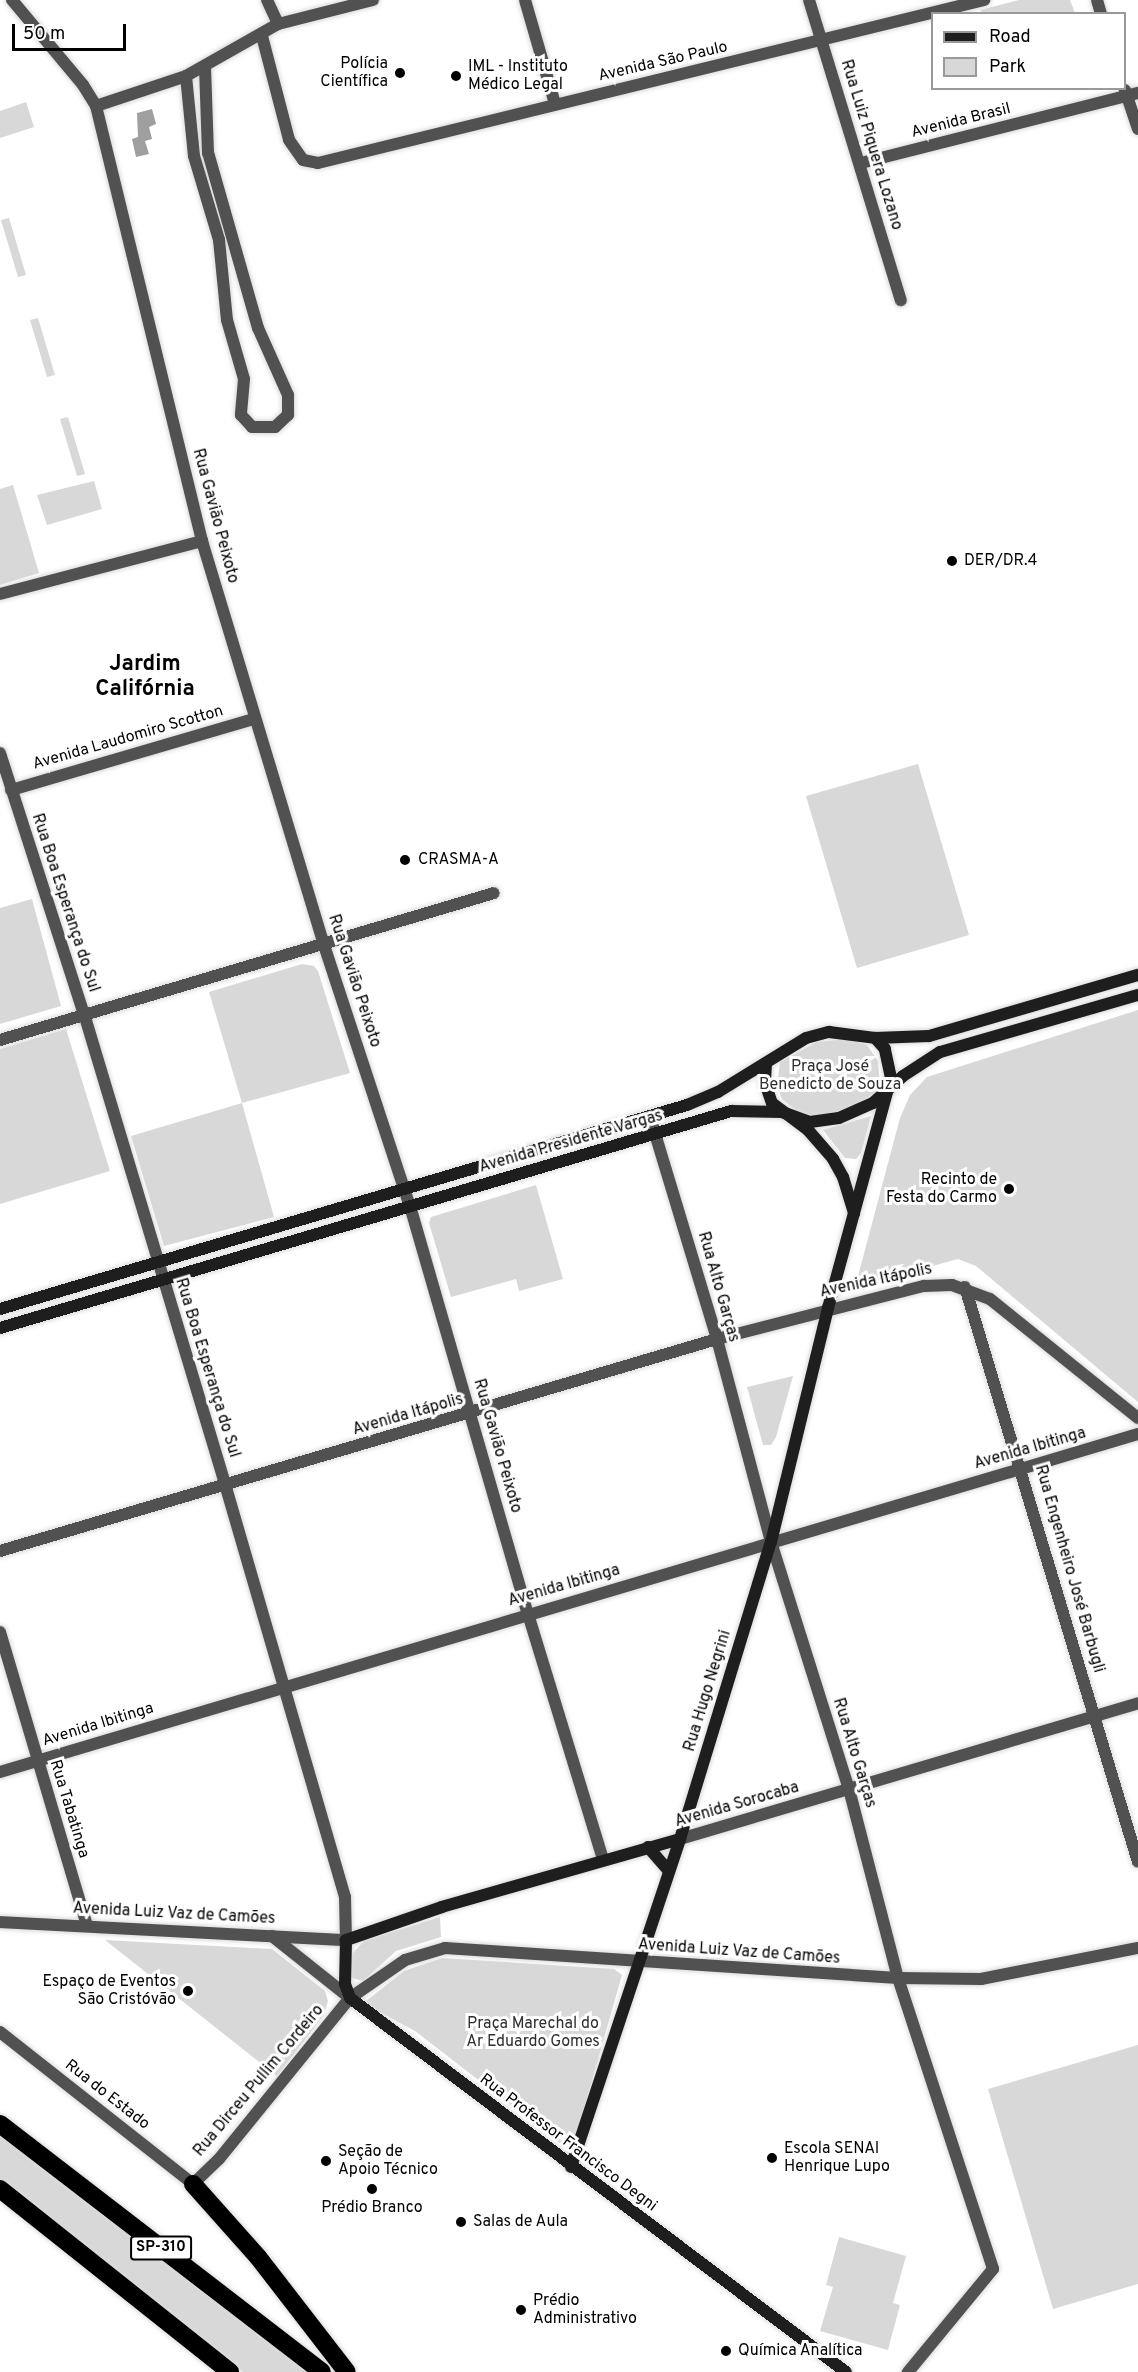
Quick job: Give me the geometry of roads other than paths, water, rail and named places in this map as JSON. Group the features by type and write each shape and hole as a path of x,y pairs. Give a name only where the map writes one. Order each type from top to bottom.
{"highway":[{"name":"SP-310","path":"0,2124 322,2372"},
{"path":"193,2184 258,2257 347,2372"},
{"path":"0,2189 230,2372"}],"main road":[{"name":"Avenida Presidente Vargas","path":"0,1308 650,1117 718,1092 766,1063 784,1048 817,1035 852,1032 875,1038 929,1036 1138,975"},
{"name":"Avenida Presidente Vargas","path":"0,1328 731,1111 782,1112 810,1122 839,1118 888,1092 903,1076 940,1052 1138,995"},
{"path":"875,1038 890,1063 888,1092"},
{"path":"766,1063 765,1083 772,1103 808,1130 833,1159 843,1177 855,1217"},
{"name":"Rua Hugo Negrini","path":"571,2167 680,1839 771,1542 828,1308 888,1092"},
{"name":"Avenida Sorocaba","path":"346,1940 603,1859 680,1839"},
{"path":"648,1847 669,1871"},
{"name":"Rua Boa Esperança do Sul","path":"346,1940 343,1969 350,1998"},
{"name":"Rua Professor Francisco Degni","path":"350,1998 571,2167 846,2372"}],"street":[{"name":"Rua Gavião Peixoto","path":"12,0 83,85 96,106 202,541 323,942 410,1206 528,1614 603,1859"},
{"path":"267,0 278,24"},
{"path":"96,106 186,76 262,36 278,24 373,0"},
{"path":"525,0 555,104"},
{"name":"Rua Luiz Piquera Lozano","path":"809,0 901,300"},
{"name":"Avenida São Paulo","path":"939,12 984,0"},
{"name":"Avenida São Paulo","path":"262,36 289,140 303,160 329,161 555,104 821,43 931,14"},
{"path":"186,76 194,156 225,239 258,328 288,395 288,415 276,427 252,427 241,415 244,379 227,320 225,239 208,153 205,66"},
{"path":"1130,92 1138,129"},
{"name":"Avenida Brasil","path":"861,164 1130,92"},
{"path":"194,156 208,153"},
{"path":"0,594 202,541"},
{"name":"Avenida Laudomiro Scotton","path":"11,790 254,719"},
{"name":"Rua Boa Esperança do Sul","path":"0,753 85,1017 225,1484 345,1897 346,1940"},
{"path":"0,1040 85,1017 323,942 494,893"},
{"name":"Rua Alto Garças","path":"650,1117 717,1339 771,1542 849,1789 898,1978 993,2269 908,2372"},
{"name":"Avenida Itápolis","path":"0,1551 828,1308 924,1286 965,1287"},
{"path":"965,1287 990,1299 1138,1418"},
{"name":"Rua Engenheiro José Barbugli","path":"965,1287 1022,1469 1138,1862"},
{"name":"Avenida Ibitinga","path":"0,1772 1138,1434"},
{"name":"Rua Tabatinga","path":"0,1632 87,1925"},
{"name":"Avenida Sorocaba","path":"680,1839 1138,1703"},
{"name":"Avenida Luiz Vaz de Camões","path":"0,1922 346,1940"},
{"name":"Rua Professor Francisco Degni","path":"272,1936 350,1998"},
{"name":"Avenida Luiz Vaz de Camões","path":"350,1998 398,1964 445,1948 898,1978 981,1979 1138,1948"},
{"name":"Rua Dirceu Pullim Cordeiro","path":"193,2184 219,2159 350,1998"},
{"name":"Rua do Estado","path":"0,2032 193,2184"}],"place":[{"name":"Polícia Científica","path":"400,73"},
{"name":"IML - Instituto Médico Legal","path":"456,76"},
{"name":"DER/DR.4","path":"952,561"},
{"name":"CRASMA-A","path":"405,860"},
{"name":"Recinto de Festa do Carmo","path":"1009,1189"},
{"name":"Espaço de Eventos São Cristóvão","path":"188,1991"},
{"name":"Escola SENAI Henrique Lupo","path":"772,2158"},
{"name":"Seção de Apoio Técnico","path":"326,2161"},
{"name":"Prédio Branco","path":"372,2189"},
{"name":"Salas de Aula","path":"461,2222"},
{"name":"Prédio Administrativo","path":"521,2310"},
{"name":"Química Analítica","path":"726,2351"}],"district":[{"name":"Jardim Califórnia","path":"145,676"}],"park label":[{"name":"Praça José Benedicto de Souza","path":"830,1076"},
{"name":"Praça Marechal do Ar Eduardo Gomes","path":"533,2033"}]}
